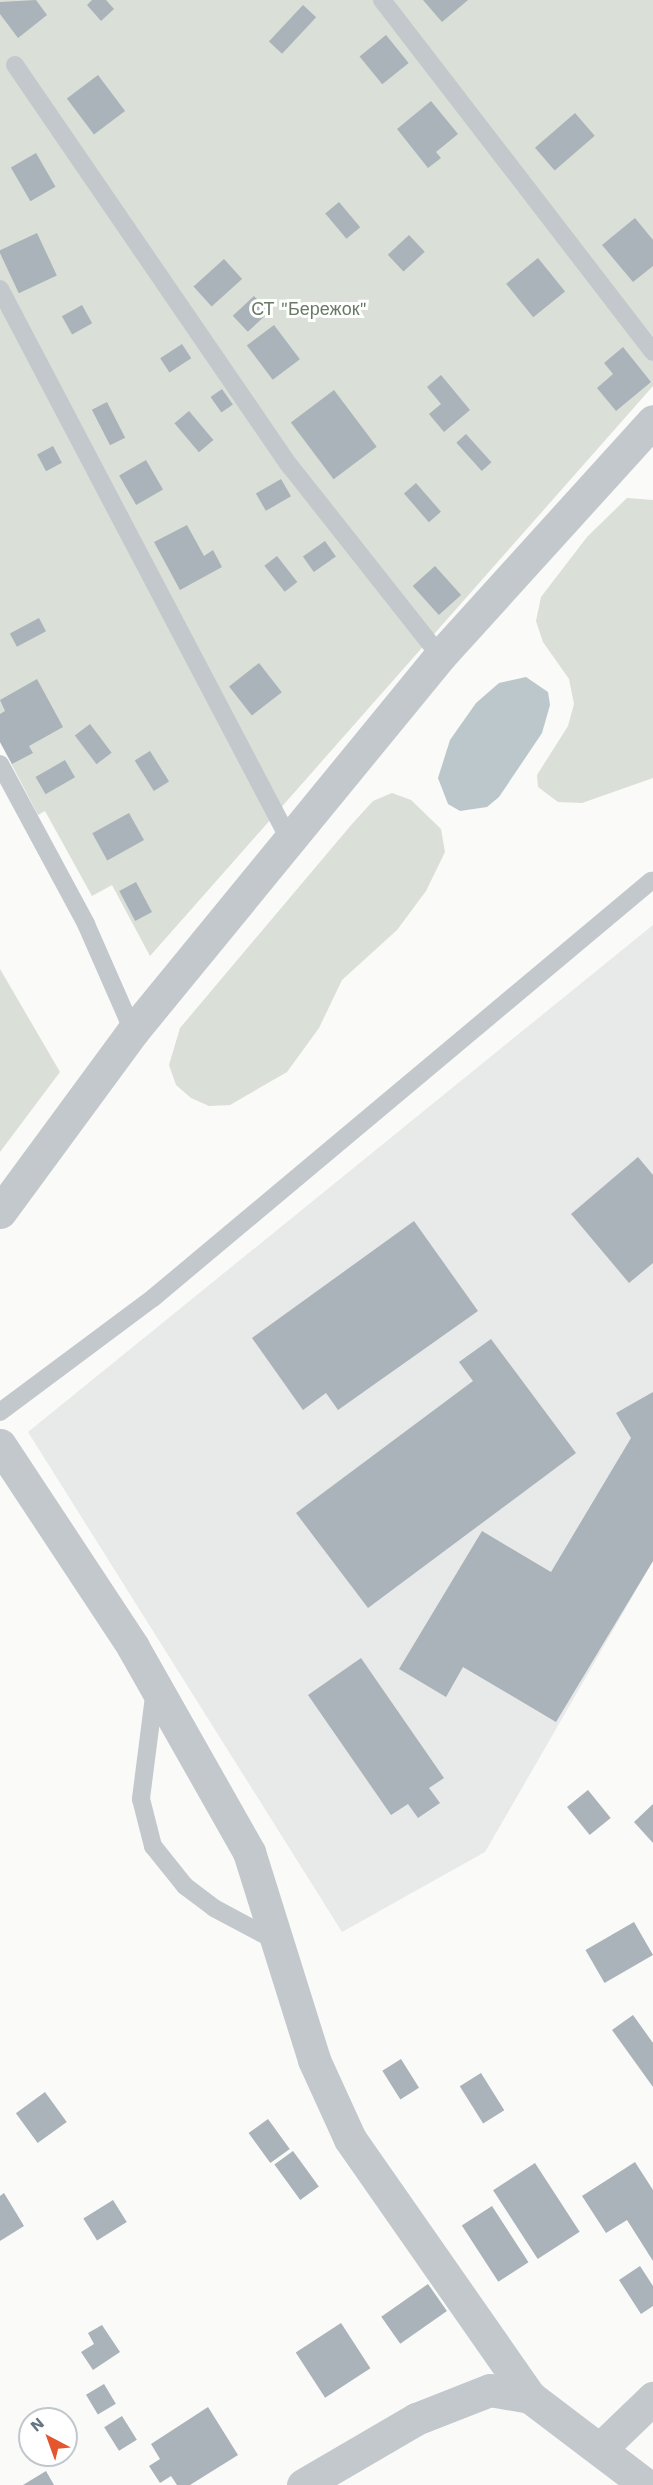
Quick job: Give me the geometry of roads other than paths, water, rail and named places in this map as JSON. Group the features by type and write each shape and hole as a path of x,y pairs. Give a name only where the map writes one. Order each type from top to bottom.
{"street":[{"path":"0,1212 133,1031 440,656 653,421"},
{"path":"0,1445 156,1686 249,1851 280,1943 314,2060 350,2139 530,2397 646,2485"},
{"path":"303,2485 416,2419 490,2390 530,2397"},
{"path":"600,2449 653,2398"}],"lane":[{"path":"382,0 653,352"},
{"path":"15,65 290,466 440,656"},
{"path":"0,289 290,841"},
{"path":"0,764 86,924 133,1031"},
{"path":"0,1412 153,1298 651,880"},
{"path":"156,1686 141,1799 153,1846 185,1886 214,1908 280,1943"}],"park label":[{"name":"СТ \"Бережок\"","path":"309,309"}]}
